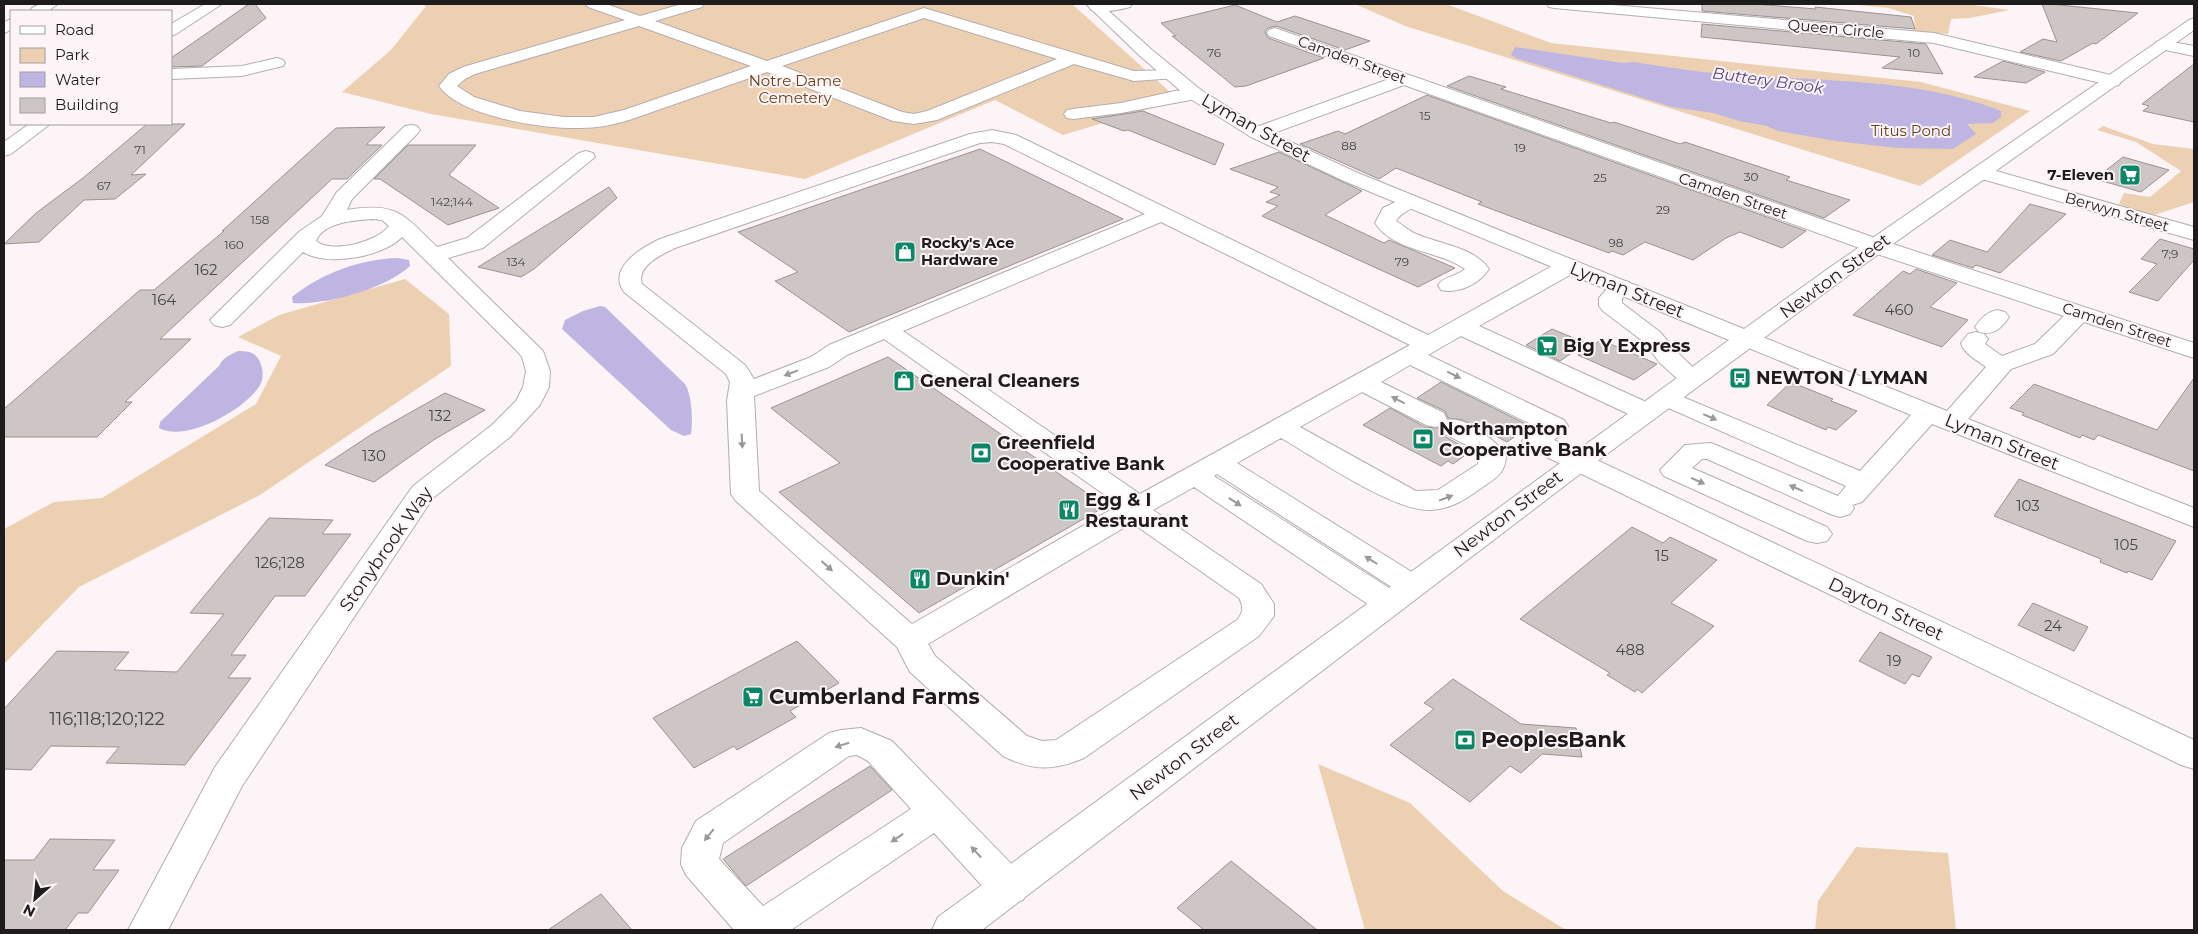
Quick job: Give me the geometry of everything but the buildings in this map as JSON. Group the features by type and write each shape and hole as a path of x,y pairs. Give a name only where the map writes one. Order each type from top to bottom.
{"street":[{"path":"39,10 51,4"},
{"path":"172,30 215,4"},
{"path":"593,4 767,66 887,113 914,119 939,113 1073,59"},
{"path":"697,4 466,72 451,81 448,86 458,95 516,116 570,123 598,121 631,113 952,4"},
{"path":"1095,5 1125,4"},
{"name":"Queen Circle","path":"1554,4 1934,38 2113,81"},
{"name":"Lyman Street","path":"1095,5 1170,74 1195,94 1257,133 1351,177 1939,417 2194,518"},
{"path":"901,6 1134,76 1170,74"},
{"name":"Newton Street","path":"952,930 1578,462 1876,246 2113,81 2194,22"},
{"name":"Camden Street","path":"1275,33 1876,246 2194,351"},
{"path":"2162,45 2194,52"},
{"path":"172,74 242,71 277,63"},
{"path":"1257,133 1404,79"},
{"path":"1073,114 1120,108 1175,96 1195,94"},
{"path":"4,150 40,125"},
{"path":"222,320 320,226 344,196 411,130"},
{"path":"886,330 1250,590 1257,601 1258,616 1248,628 1072,748 1060,753 1042,754 1019,749 922,664 910,640 745,494 740,400 743,379 736,370 631,285 629,276 632,270 661,246 974,138 989,136 1009,139 1162,214 1420,350"},
{"path":"433,256 475,243 586,157"},
{"name":"Berwyn Street","path":"1982,173 2194,234"},
{"path":"1410,201 1390,212 1385,223 1406,238 1463,258 1478,269 1466,280 1449,285"},
{"path":"373,213 387,215 396,219 399,226 390,237 368,247 349,252 323,252 311,249 305,243 307,236 320,226 356,214 373,213"},
{"path":"742,392 817,363 835,352 1162,214"},
{"name":"Stonybrook Way","path":"148,930 228,777 423,492 511,422 527,405 536,387 538,371 527,347 396,219"},
{"path":"910,640 1136,508 1569,266"},
{"path":"1621,287 1610,298 1611,306 1652,337 1668,358 1692,379"},
{"path":"1790,563 1864,483 1939,417 2010,359 2044,349 2080,313"},
{"path":"1461,327 1656,405 1864,483"},
{"path":"1987,328 1973,345 1976,350 2000,366"},
{"name":"Dayton Street","path":"1420,350 1555,426 1535,441 2194,755"},
{"path":"1281,427 1399,493 1423,501 1443,500 1454,495 1489,469 1493,457 1488,449 1478,440 1362,382"},
{"path":"1817,534 1674,470 1695,451 1711,451 1840,508"},
{"path":"1205,469 1401,595"},
{"path":"937,811 759,930 700,864 701,848 709,832 841,743 861,741 880,751 937,811 1009,888"}],"green space":[{"name":"Notre Dame Cemetery","path":"420,4 1072,4 1179,100 1063,135 995,100 805,179 431,114 342,92 391,50 426,6"},
{"name":"Titus Pond","path":"1355,4 1446,4 1551,43 1921,82 2030,111 1920,186 1405,26"},
{"path":"1848,4 1966,4 2010,10 1969,18 1951,19 1948,34 1915,31 1914,16 1888,8"},
{"path":"2103,126 2153,144 2194,149 2194,202 2151,216 2119,204 2124,193 2150,197 2181,171 2136,142 2097,130"},
{"path":"405,279 449,314 451,366 260,495 79,587 4,664 4,529 54,502 102,498 256,404 281,356 238,337 279,315"},
{"path":"1318,764 1410,803 1503,891 1566,930 1365,930"},
{"path":"1856,847 1948,853 1956,930 1815,930 1818,901"}],"water":[{"name":"Titus Pond","path":"1515,47 1623,63 1634,62 1720,74 1844,81 1909,88 1941,93 1971,101 2001,111 2001,117 1993,123 1967,124 1976,134 1953,149 1897,148 1836,141 1778,131 1767,126 1739,121 1713,113 1672,107 1516,58 1511,55"},
{"path":"398,258 409,260 410,266 386,282 355,294 338,298 307,303 293,303 292,297 329,274 356,264"},
{"path":"600,306 605,307 685,384 691,408 691,434 684,436 671,430 562,329 565,320 583,311"},
{"path":"238,351 254,354 261,365 262,379 253,394 229,413 199,427 184,431 171,431 159,428 160,422 224,359"}],"place":[{"name":"7-Eleven","path":"2130,175"},
{"name":"Rocky's Ace Hardware","path":"905,252"},
{"name":"Big Y Express","path":"1547,346"},
{"name":"NEWTON / LYMAN","path":"1740,378"},
{"name":"General Cleaners","path":"904,381"},
{"name":"Northampton Cooperative Bank","path":"1423,439"},
{"name":"Greenfield Cooperative Bank","path":"981,453"},
{"name":"Egg & I Restaurant","path":"1069,510"},
{"name":"Dunkin'","path":"920,579"},
{"name":"Cumberland Farms","path":"753,697"},
{"name":"PeoplesBank","path":"1465,740"}],"water label":[{"name":"Buttery Brook","path":"1768,80"}]}
